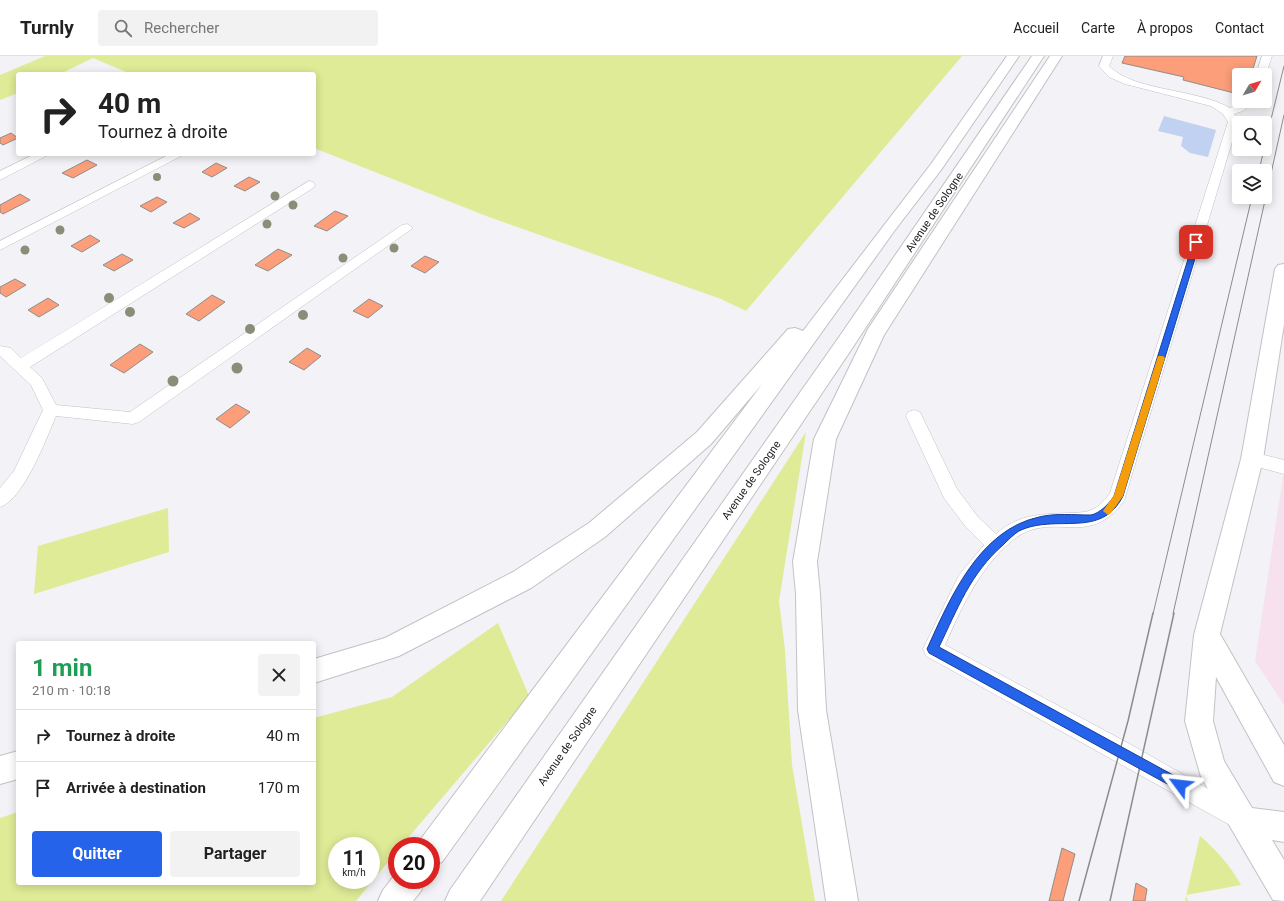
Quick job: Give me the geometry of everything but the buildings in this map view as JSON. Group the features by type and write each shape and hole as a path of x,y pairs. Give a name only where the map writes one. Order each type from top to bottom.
{"main road":[{"path":"440,839 889,227 936,167 1013,56"},
{"name":"Avenue de Sologne","path":"461,901 840,352 1038,56"},
{"path":"842,901 812,710 808,594 805,562 825,439 875,334 1056,56"},
{"path":"316,670 390,648 522,580 597,530 704,438 889,227"},
{"path":"1284,269 1252,459 1207,635 1199,721 1211,767 1284,889"},
{"path":"1207,635 1284,772"},
{"path":"0,770 16,766"},
{"path":"1244,822 1284,827"},
{"path":"394,901 403,889"}],"lane":[{"path":"1108,56 1104,66 1112,75 1202,100 1228,112 1233,118 1233,122 1114,505 1099,517 1079,520 1033,522 1015,528 984,556 969,574 933,649 1244,822"},
{"path":"1263,68 1267,56"},
{"path":"1228,112 1240,108"},
{"path":"0,176 40,156"},
{"path":"0,246 175,156"},
{"path":"20,366 308,186"},
{"path":"51,410 133,418 407,228"},
{"path":"0,351 6,352 37,382 51,410"},
{"path":"0,500 21,475 51,410"},
{"path":"914,416 950,493 972,522 996,545"},
{"path":"1252,459 1284,467"}],"shaded area":[{"path":"1284,470 1284,705 1255,661"}],"green space":[{"path":"45,56 962,56 746,311 721,299 489,217 316,149 316,72 126,72 93,58 64,72 16,72 16,94 0,100 0,75"},
{"path":"806,432 779,601 785,650 792,765 815,901 501,901"},
{"path":"168,508 169,552 34,594 38,546"},
{"path":"498,623 529,696 409,837 388,837 388,862 380,872 380,837 328,837 328,889 366,889 356,901 0,901 0,818 16,813 16,885 316,885 316,717 392,697"},
{"path":"1200,836 1223,859 1241,885 1186,895"}],"water":[{"path":"1164,116 1216,130 1208,157 1190,153 1181,146 1183,137 1158,131"}],"tram line":[{"path":"1272,116 1284,66"},
{"path":"1173,614 1284,115"},
{"path":"1261,164 1262,156"},
{"path":"1153,614 1250,204"},
{"path":"1079,901 1128,721 1153,613"},
{"path":"1110,901 1174,613"}],"slow traffic":[{"path":"1108,511 1114,505 1118,496 1161,358"}],"route":[{"path":"1180,785 933,649 969,574 984,556 1015,528 1039,520 1091,519 1099,517 1114,505 1196,242"}]}
